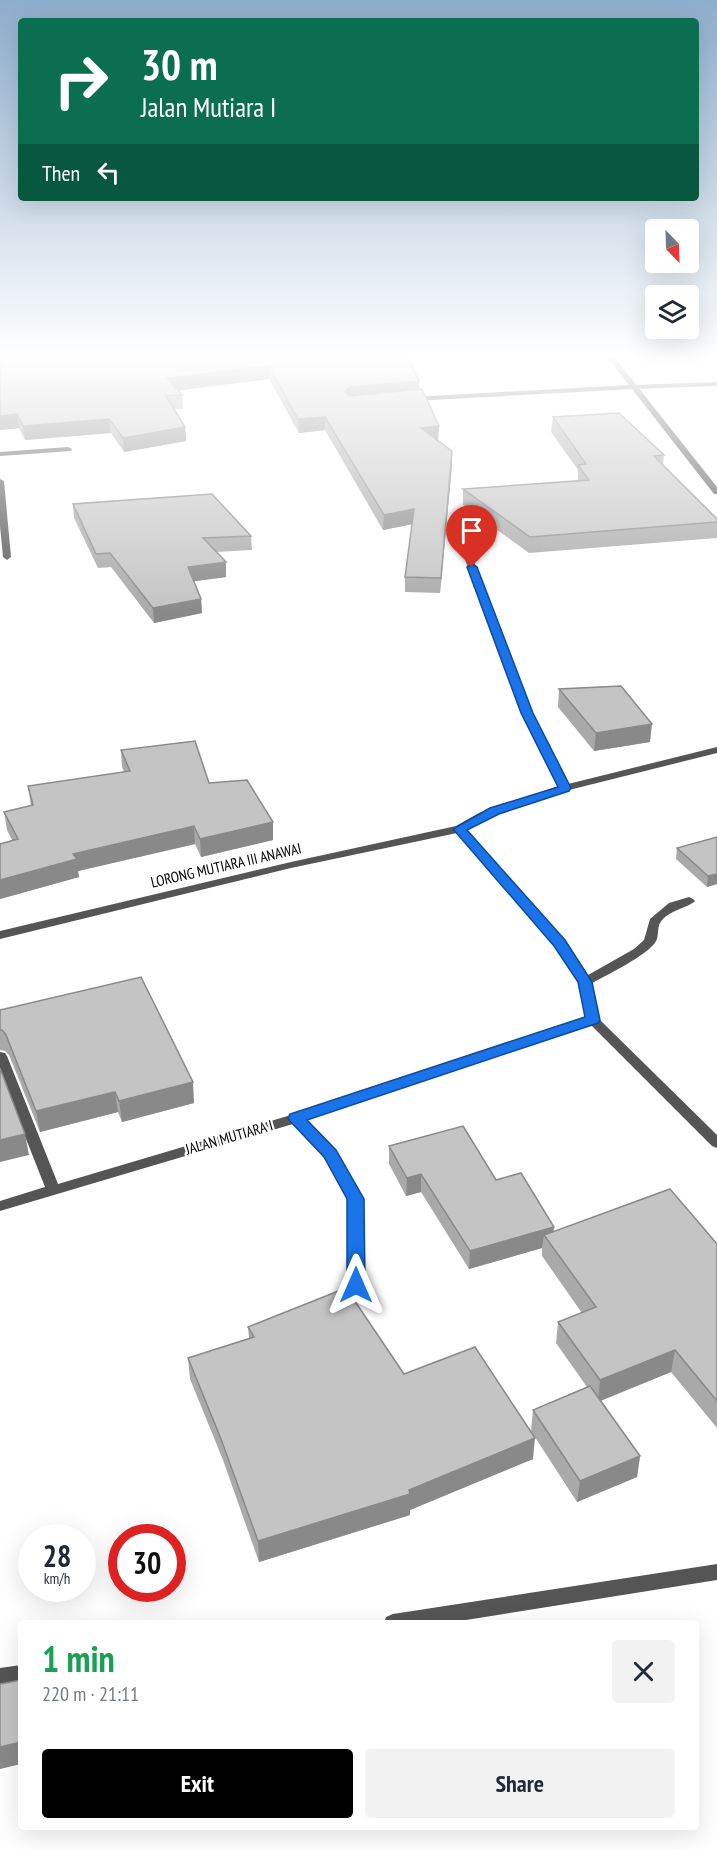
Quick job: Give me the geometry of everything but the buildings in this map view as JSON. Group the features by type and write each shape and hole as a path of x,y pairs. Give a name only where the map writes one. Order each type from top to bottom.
{"street":[{"path":"677,439 717,492"},
{"path":"0,454 68,449"},
{"path":"0,481 6,557"},
{"path":"464,546 527,713 565,788"},
{"name":"LORONG MUTIARA III ANAWAI","path":"0,935 291,865 460,829 498,809 565,788 717,750"},
{"path":"460,829 560,943 585,982 593,1020 717,1143"},
{"path":"585,982 638,952 650,941 654,922 673,906 689,901"},
{"name":"JALAN MUTIARA I","path":"0,1206 296,1118 593,1020"},
{"path":"0,1056 53,1190"},
{"path":"296,1118 330,1154 356,1199 356,1285"},
{"path":"412,1620 717,1572"},
{"path":"0,1677 18,1674"}],"route":[{"path":"356,1285 356,1199 330,1154 296,1118 499,1049 593,1020 585,982 560,943 460,829 483,815 565,788 527,713 472,567"}]}
